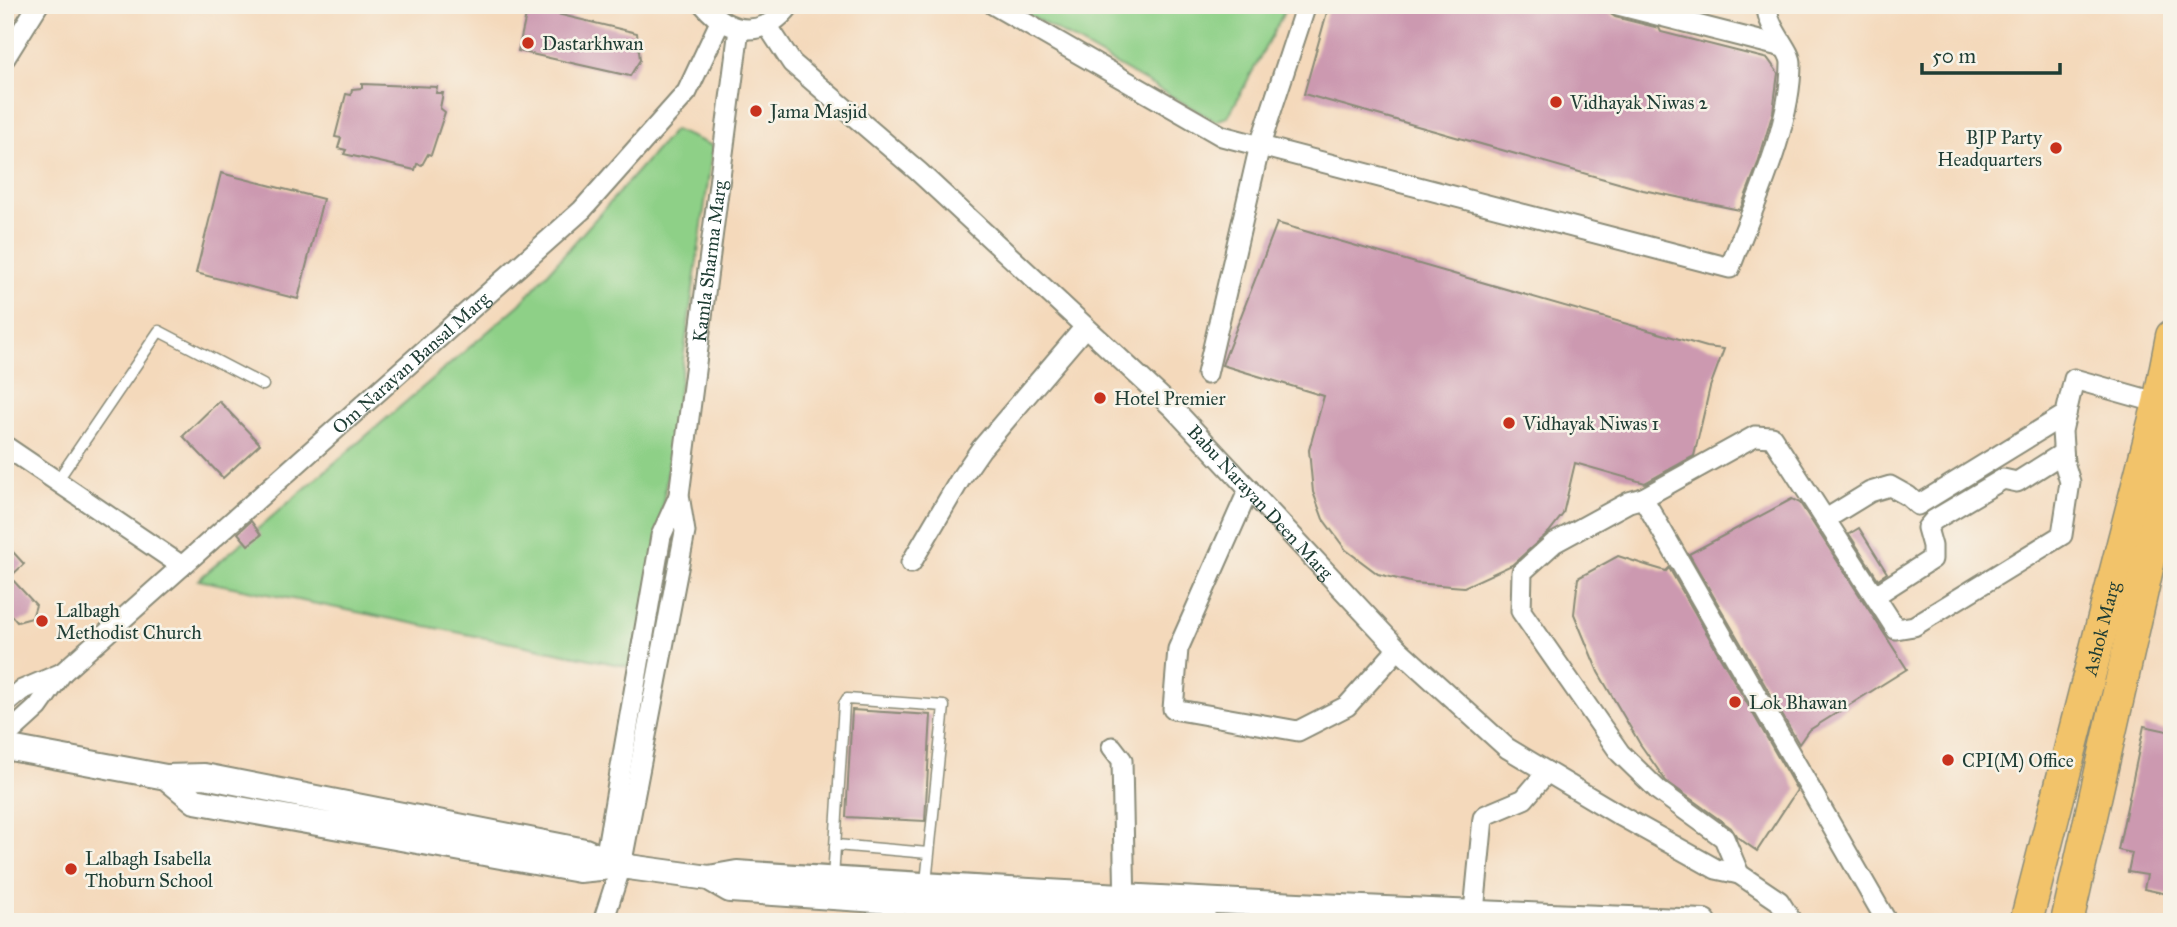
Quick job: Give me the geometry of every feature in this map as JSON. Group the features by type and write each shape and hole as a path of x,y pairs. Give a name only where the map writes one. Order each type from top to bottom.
{"main road":[{"name":"Ashok Marg","path":"2026,922 2165,405 2172,336"},
{"name":"Ashok Marg","path":"2067,922 2172,458"}],"street":[{"path":"5,58 38,5"},
{"path":"704,5 720,22 739,29 767,25 782,16 790,5"},
{"path":"994,5 1222,136 1730,268 1783,127 1791,60 1775,32 1767,5"},
{"path":"1207,374 1260,145 1306,5"},
{"path":"1618,5 1783,47"},
{"name":"Om Narayan Bansal Marg","path":"62,673 582,210 687,92 720,22"},
{"name":"Babu Narayan Deen Marg","path":"767,25 792,63 919,172 1173,408 1398,649 1507,748 1716,869 1739,874 1779,901 1792,922"},
{"name":"Kamla Sharma Marg","path":"613,863 658,677 685,533 679,495 739,29"},
{"path":"911,563 981,449 1085,327"},
{"path":"1739,874 1724,838 1659,790 1620,752 1521,611 1522,572 1554,543 1629,502 1643,498 1755,436 1772,437 1896,629 1914,626 2062,535 2070,482 2063,453 2062,431 2074,379 2165,405"},
{"path":"1826,519 1870,492 1890,486 1918,505 2066,414"},
{"path":"5,446 182,566"},
{"path":"1876,595 1932,559 1927,528 1934,520 2003,479 2017,482 2063,453"},
{"path":"1249,489 1178,649 1173,709 1298,731 1347,706 1398,649"},
{"name":"Kamla Sharma Marg","path":"613,863 637,673 661,536 679,495"},
{"path":"1643,498 1887,922"},
{"path":"5,704 22,690 62,673"},
{"path":"5,737 38,707 62,673"},
{"path":"637,673 658,677"},
{"path":"5,747 166,776 195,801 579,870 613,863 709,878 737,873 833,880 924,895"},
{"path":"1112,747 1122,760 1125,912"},
{"path":"1473,917 1483,818 1524,799 1547,772"},
{"path":"603,922 613,863"},
{"path":"709,878 730,891 924,895 1125,912 1206,922"},
{"path":"1125,912 1704,922"}],"lane":[{"path":"57,481 159,331 264,385"},
{"path":"833,880 844,704 847,699 944,706 924,895"},
{"path":"836,845 928,853"}],"green space":[{"path":"1012,5 1288,5 1228,117 1215,121"},
{"path":"674,130 713,146 640,669 198,580 520,304"}],"building":[{"name":"Vidhayak Niwas 2","path":"1329,5 1584,5 1608,12 1615,17 1659,28 1661,32 1768,59 1778,73 1773,112 1740,210 1643,190 1304,94"},
{"path":"528,7 637,33 640,60 630,76 518,51"},
{"path":"362,84 437,87 436,93 443,93 440,108 445,112 431,155 428,154 422,165 417,164 415,170 344,154 346,150 338,148 341,138 335,137 346,94 351,95 352,89 362,88"},
{"path":"221,173 323,199 298,299 196,273"},
{"name":"Vidhayak Niwas 1","path":"1277,223 1707,347 1724,349 1710,387 1694,456 1645,483 1575,463 1563,514 1549,532 1512,565 1464,587 1414,583 1378,574 1346,550 1323,519 1313,492 1309,450 1324,396 1222,365"},
{"path":"219,401 260,444 223,478 183,436"},
{"path":"1792,499 1800,503 1907,669 1808,731 1799,744 1689,554"},
{"path":"251,521 261,535 248,545 238,533"},
{"path":"1859,528 1887,573 1878,579 1849,534"},
{"path":"13,552 24,564 10,577 36,605 32,618 17,622 5,608 5,559"},
{"path":"1618,556 1666,571 1669,568 1797,790 1757,851 1737,837 1731,828 1666,781 1640,744 1598,672 1574,614 1578,578"},
{"path":"852,710 931,715 925,821 846,817"},
{"path":"2144,726 2172,732 2172,895 2144,889 2147,875 2128,872 2132,853 2118,850"}],"place":[{"name":"Dastarkhwan","path":"528,43"},
{"name":"Vidhayak Niwas 2","path":"1556,102"},
{"name":"Jama Masjid","path":"756,111"},
{"name":"BJP Party Headquarters","path":"2056,148"},
{"name":"Hotel Premier","path":"1100,398"},
{"name":"Vidhayak Niwas 1","path":"1509,423"},
{"name":"Lalbagh Methodist Church","path":"42,621"},
{"name":"Lok Bhawan","path":"1735,702"},
{"name":"CPI(M) Office","path":"1948,760"},
{"name":"Lalbagh Isabella Thoburn School","path":"71,869"}]}
